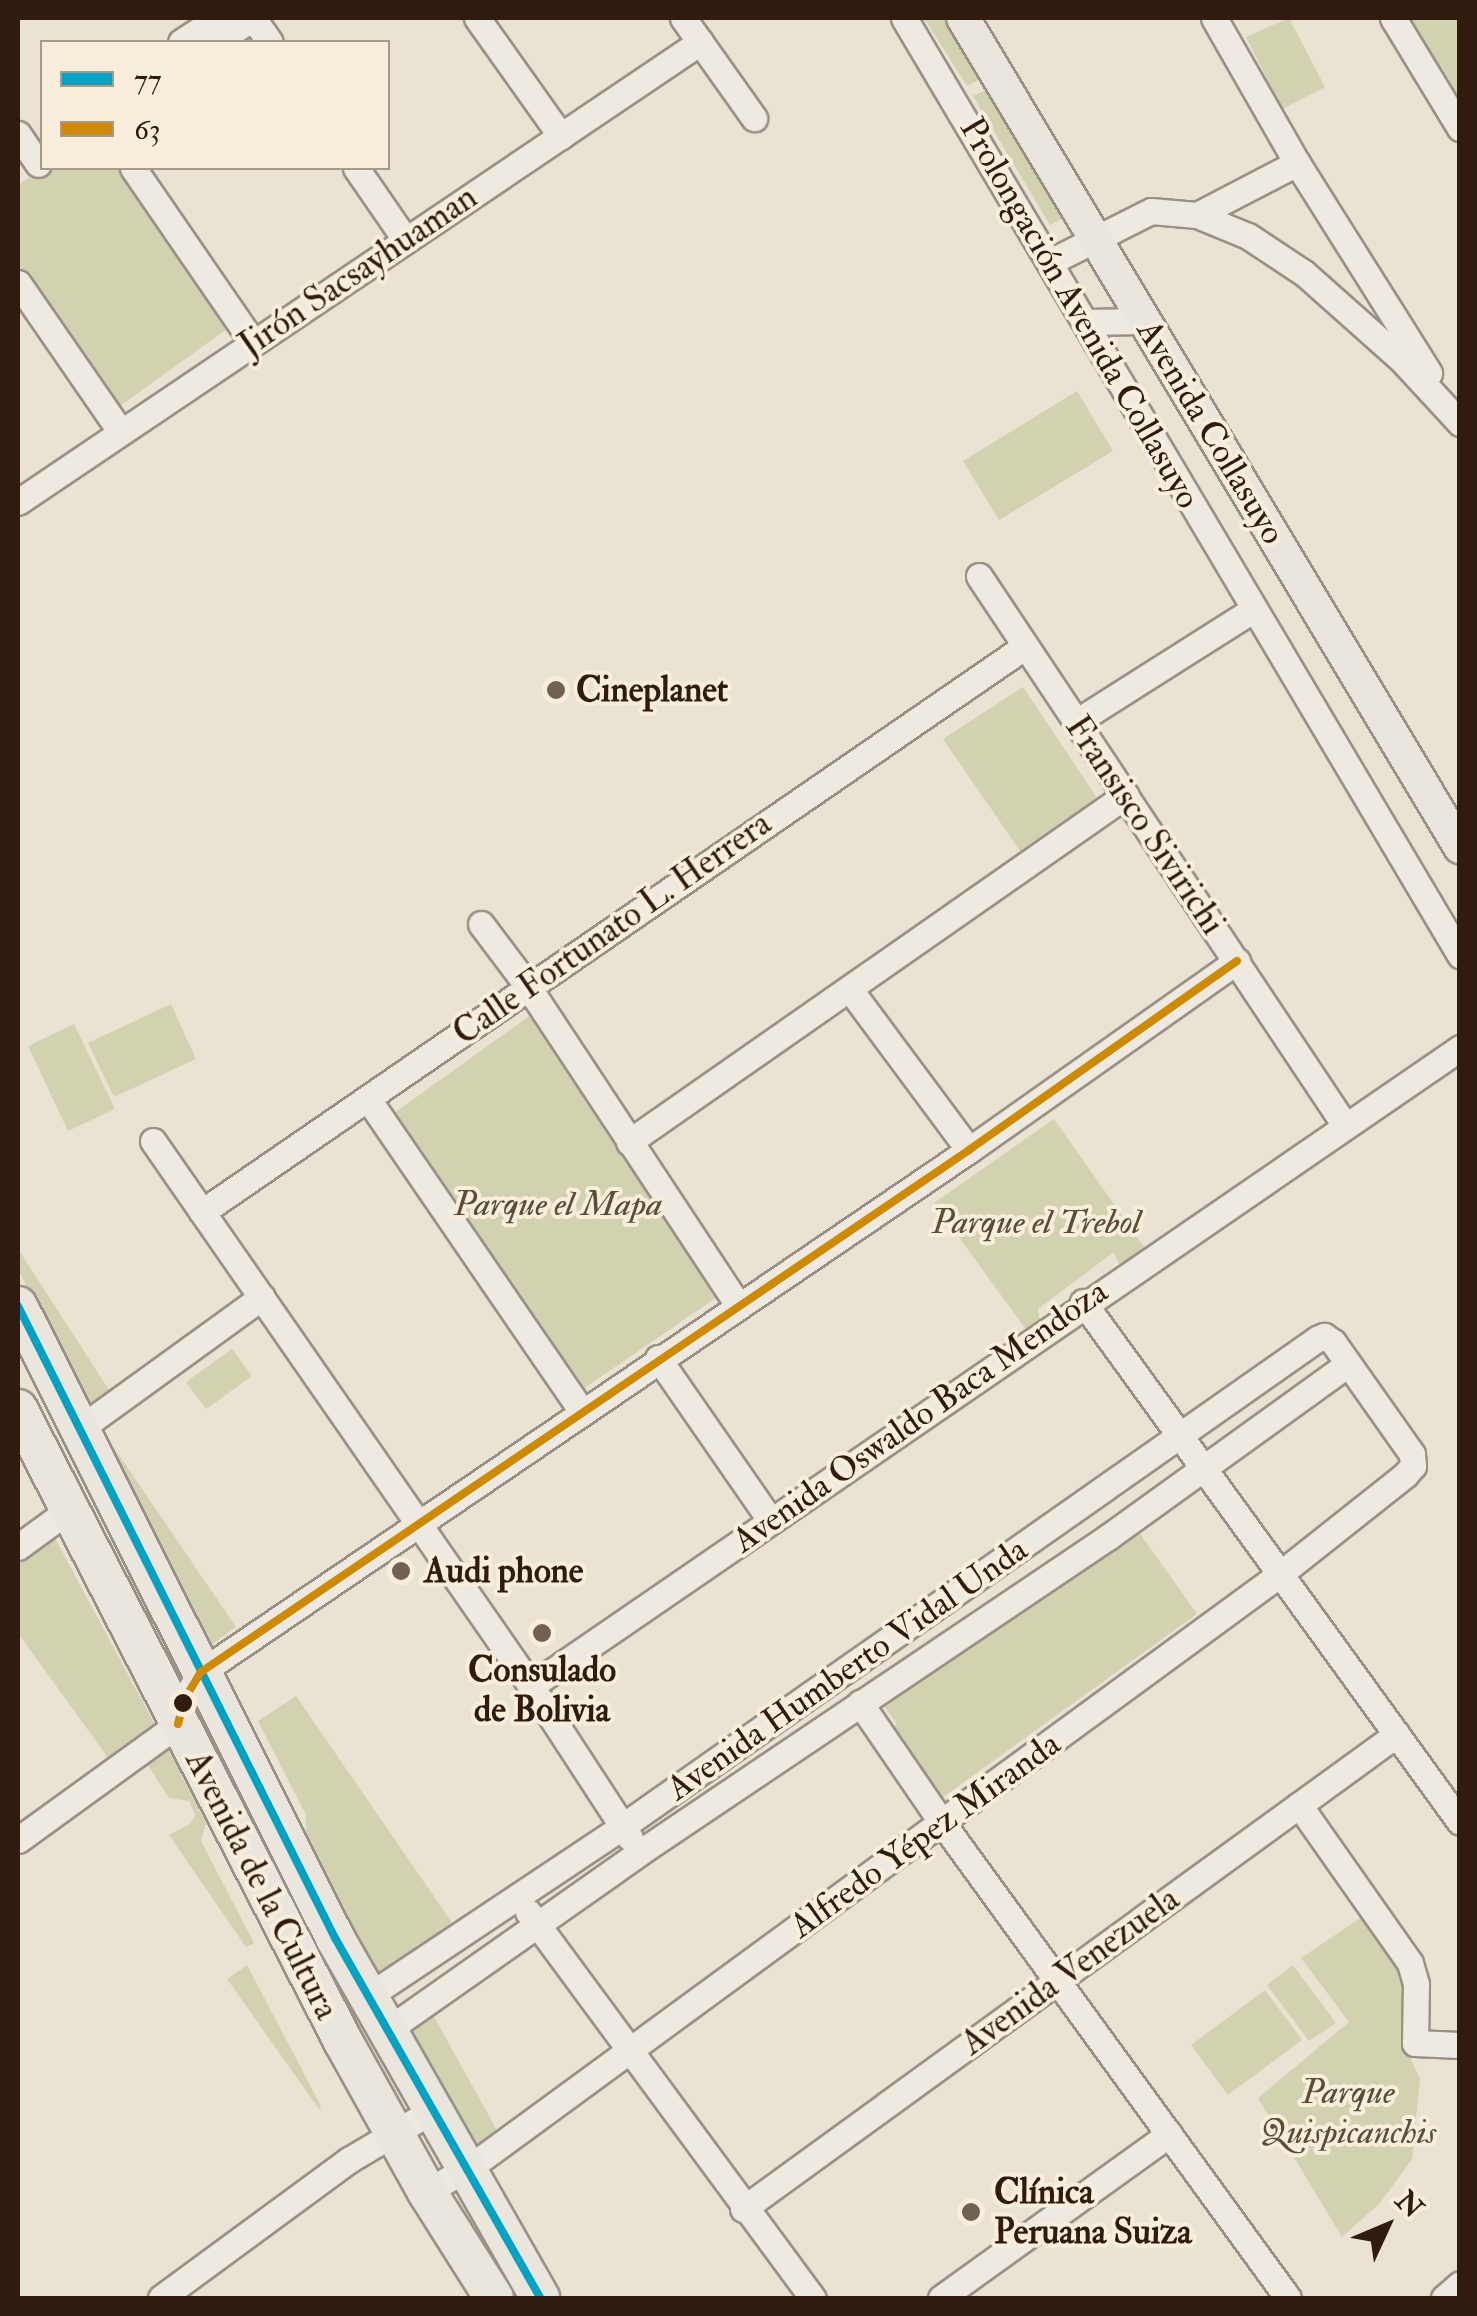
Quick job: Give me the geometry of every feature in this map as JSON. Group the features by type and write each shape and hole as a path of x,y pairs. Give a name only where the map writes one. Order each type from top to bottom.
{"highway":[{"name":"Avenida de la Cultura","path":"21,1322 367,1997 540,2298"},
{"name":"Avenida de la Cultura","path":"18,1409 178,1724 394,2133 494,2298"}],"main road":[{"name":"Avenida Collasuyo","path":"963,18 1460,847"}],"street":[{"path":"184,40 218,18"},
{"path":"219,40 254,18 269,40"},
{"path":"477,18 560,136"},
{"path":"683,18 754,118"},
{"name":"Prolongación Avenida Collasuyo","path":"904,18 1460,955"},
{"path":"1214,18 1457,419"},
{"path":"1393,18 1460,128"},
{"name":"Jirón Sacsayhuaman","path":"18,502 700,42"},
{"path":"1198,215 1298,162"},
{"path":"134,170 252,341"},
{"path":"357,170 404,239"},
{"path":"1050,262 1151,211 1198,215 1248,236 1304,273 1457,419"},
{"path":"18,282 120,431"},
{"path":"1086,322 1145,320"},
{"name":"Fransisco Sivirichi","path":"979,576 1344,1124"},
{"path":"1076,722 1254,609"},
{"name":"Calle Fortunato L. Herrera","path":"202,1212 1024,647"},
{"path":"630,1142 1126,795"},
{"path":"481,924 737,1304"},
{"path":"18,1840 178,1724 184,1700 201,1672 737,1304 969,1150 1237,961"},
{"path":"851,991 969,1150"},
{"name":"Avenida Oswaldo Baca Mendoza","path":"531,1686 1083,1302 1460,1048"},
{"path":"368,1098 582,1410"},
{"path":"153,1141 531,1686 638,1853"},
{"path":"78,1430 262,1296"},
{"path":"1083,1302 1460,1822"},
{"name":"Avenida Humberto Vidal Unda","path":"367,1997 623,1826 1324,1336 1348,1364 1204,1468 638,1853 386,2031"},
{"path":"658,1358 770,1520"},
{"name":"Alfredo Yépez Miranda","path":"427,2192 465,2169 942,1824 1280,1574 1413,1466 1412,1454 1348,1364"},
{"path":"18,1547 70,1509"},
{"path":"860,1702 942,1824 1288,2298"},
{"name":"Avenida Venezuela","path":"743,2208 1397,1734"},
{"path":"1300,1805 1410,1964 1416,1984 1414,2042 1460,2045"},
{"path":"518,1898 813,2298"},
{"path":"162,2298 349,2160 432,2111"},
{"path":"941,2298 1169,2134"},
{"path":"1444,2298 1460,2284"}],"green space":[{"path":"924,18 943,18 981,79 967,86"},
{"path":"1289,18 1325,87 1282,109 1246,37"},
{"path":"1403,18 1459,18 1459,104"},
{"path":"988,89 1065,217 1050,225 973,96"},
{"path":"40,170 128,170 235,323 116,409 18,264 18,185"},
{"path":"1077,391 1113,451 999,520 963,461"},
{"path":"1023,687 1097,798 1020,851 943,739"},
{"path":"171,1004 196,1059 114,1097 88,1043"},
{"name":"Parque el Mapa","path":"532,1014 723,1293 583,1389 393,1114"},
{"path":"74,1024 115,1109 68,1131 28,1046"},
{"name":"Parque el Trebol","path":"1054,1119 1147,1251 1121,1268 1114,1252 1038,1309 1041,1327 1030,1335 934,1203"},
{"path":"18,1249 109,1390 87,1407 18,1269"},
{"path":"232,1349 252,1376 206,1409 186,1382"},
{"path":"102,1430 236,1627 210,1646 99,1432"},
{"path":"1136,1528 1197,1614 939,1800 888,1731 897,1724 879,1699"},
{"path":"55,1538 156,1727 111,1762 18,1633 18,1565"},
{"path":"296,1696 457,1930 376,1987 306,1847 306,1815 258,1721"},
{"path":"168,1749 206,1823 201,1841 254,1943 246,1947 169,1835 190,1824 195,1815 189,1801 169,1798 147,1764"},
{"name":"Parque Quispicanchis","path":"1365,1915 1403,1968 1408,2053 1420,2079 1412,2159 1380,2203 1342,2237 1258,2098 1349,2022 1301,1958"},
{"path":"247,1965 321,2106 319,2109 227,1979"},
{"path":"1293,1965 1336,2023 1309,2041 1267,1985"},
{"path":"1265,1990 1302,2040 1228,2095 1191,2045"},
{"path":"433,2015 499,2134 470,2154 405,2037"}],"transit line":[{"name":"63","path":"178,1724 184,1700 201,1672 969,1150 1237,961"},
{"name":"77","path":"18,1306 335,1938 540,2298"}],"place":[{"name":"Cineplanet","path":"556,690"},
{"name":"Audi phone","path":"401,1571"},
{"name":"Consulado de Bolivia","path":"542,1633"},
{"name":"Clínica Peruana Suiza","path":"971,2212"}]}
